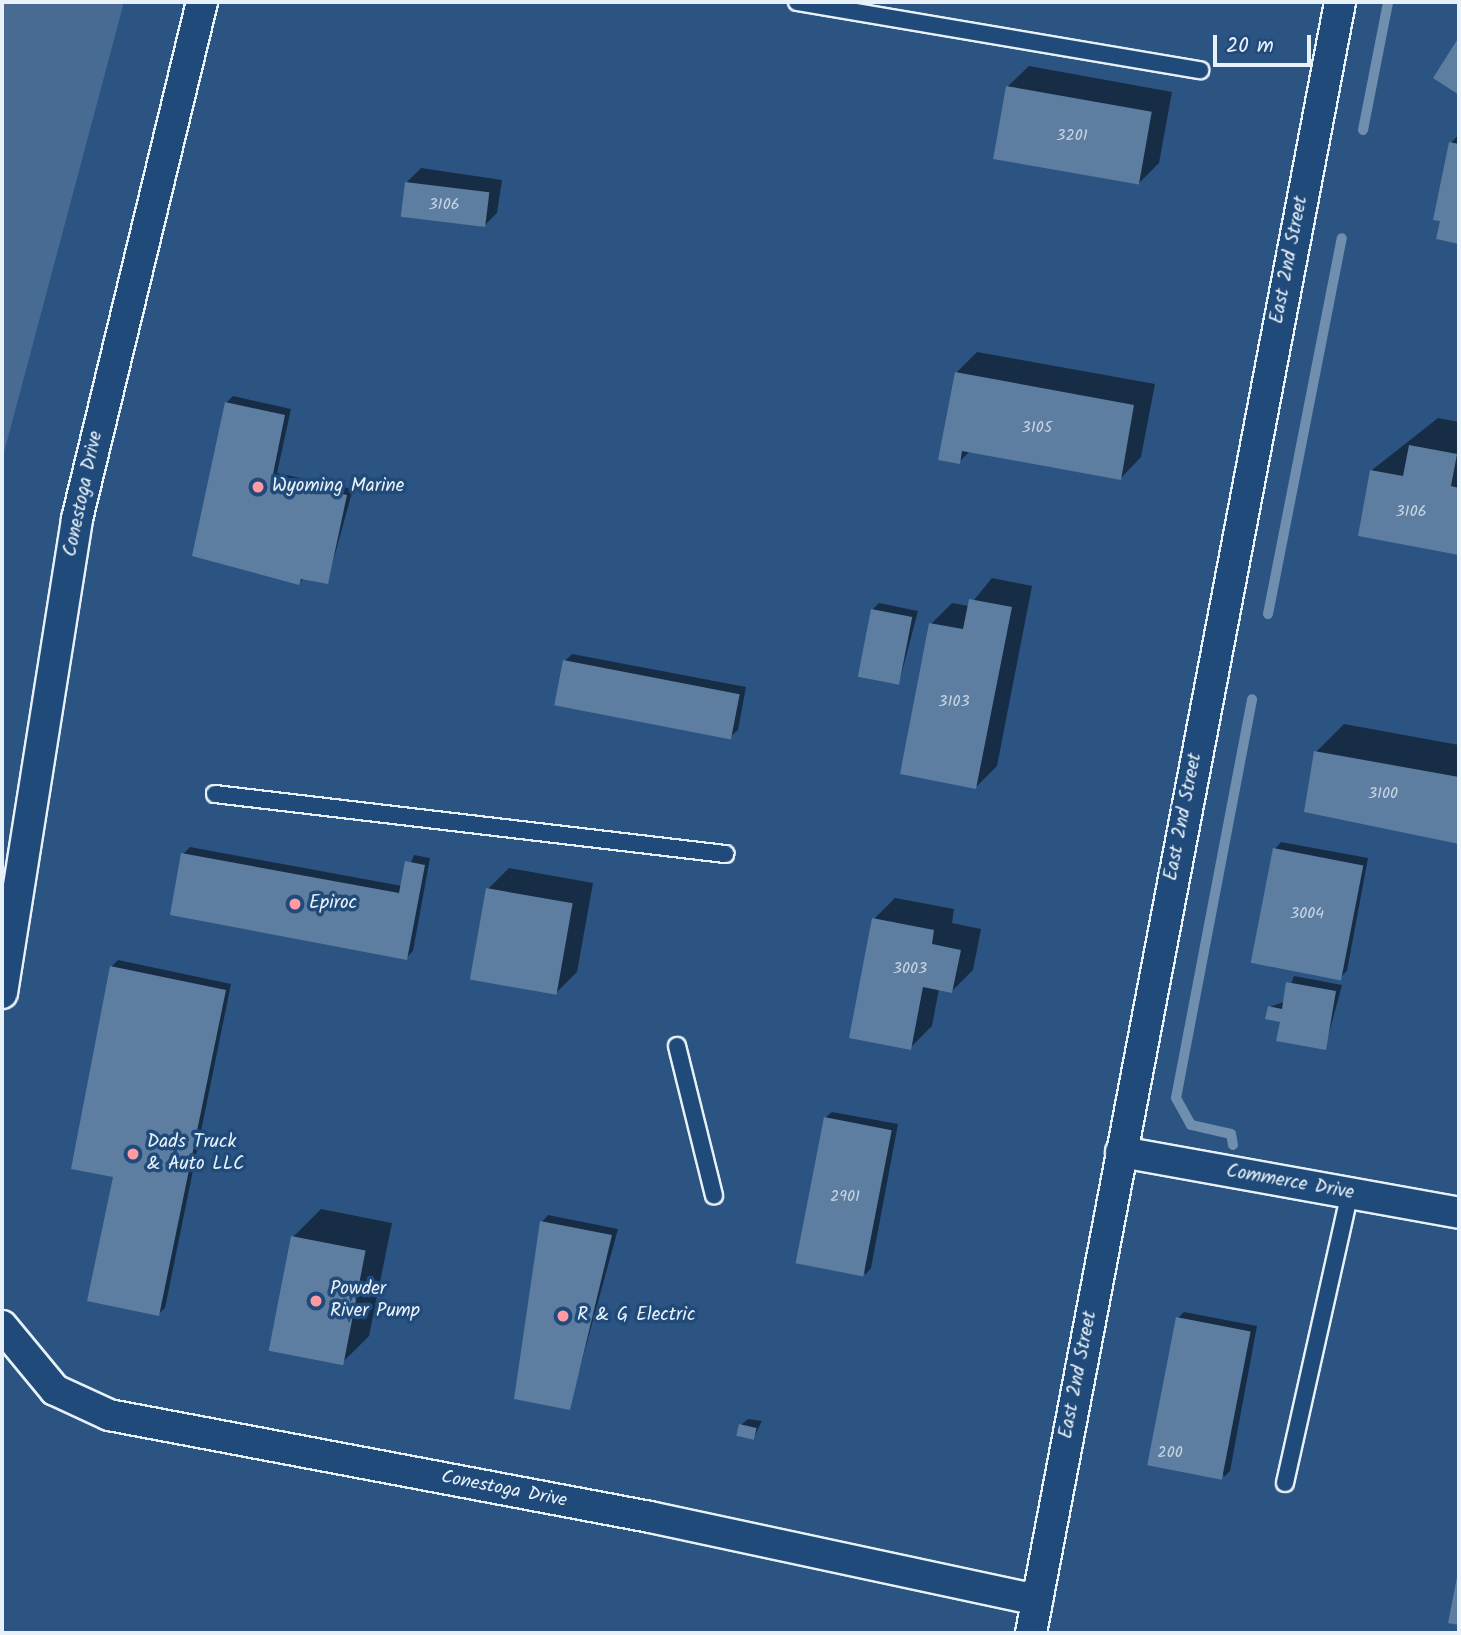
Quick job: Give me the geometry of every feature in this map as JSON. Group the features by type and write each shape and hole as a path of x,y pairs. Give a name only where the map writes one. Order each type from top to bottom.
{"street":[{"name":"Conestoga Drive","path":"2,993 77,519 202,2"},
{"name":"East 2nd Street","path":"1031,1633 1339,2"},
{"name":"Commerce Drive","path":"1121,1152 1459,1213"},
{"name":"Conestoga Drive","path":"6,1346 55,1390 109,1415 650,1517 1037,1600"}],"lane":[{"path":"797,2 1200,70"},
{"path":"215,794 724,854"},
{"path":"677,1046 713,1196"},
{"path":"1285,1483 1350,1194"}],"shaded area":[{"path":"2,2 124,2 2,460"}],"building":[{"path":"1459,37 1459,95 1433,78"},
{"path":"1006,86 1152,112 1139,185 993,159"},
{"path":"1449,142 1459,144 1459,244 1436,239 1440,221 1433,220"},
{"path":"405,182 489,192 485,227 401,217"},
{"path":"955,372 1134,405 1121,480 962,451 960,464 938,460"},
{"name":"Wyoming Marine","path":"225,402 285,415 272,479 347,495 328,584 301,579 299,585 192,556"},
{"path":"1409,445 1457,454 1451,486 1459,488 1459,555 1358,536 1370,470 1403,476"},
{"path":"969,599 1012,607 976,789 900,774 929,623 963,629"},
{"path":"871,609 912,617 899,685 858,677"},
{"path":"563,660 740,694 731,740 554,705"},
{"path":"1314,751 1459,777 1459,844 1304,812"},
{"path":"1273,848 1363,866 1341,980 1251,963"},
{"name":"Epiroc","path":"181,853 399,893 405,861 425,865 407,960 170,915"},
{"path":"486,888 573,903 557,995 470,980"},
{"path":"872,918 934,930 932,944 961,950 952,993 923,987 911,1050 849,1038"},
{"name":"Dads Truck & Auto LLC","path":"110,966 226,990 159,1316 87,1301 113,1177 71,1169"},
{"path":"1286,982 1336,991 1326,1050 1276,1041 1280,1022 1265,1019 1268,1006 1282,1009"},
{"path":"824,1117 892,1130 863,1276 796,1263"},
{"name":"R & G Electric","path":"540,1221 612,1235 570,1410 514,1399"},
{"name":"Powder River Pump","path":"291,1236 366,1251 343,1365 269,1351"},
{"path":"1176,1317 1251,1332 1222,1480 1147,1465"},
{"path":"739,1424 757,1428 754,1440 736,1436"},
{"path":"1459,1572 1459,1625 1448,1623"}],"waterway":[{"path":"1363,130 1388,2"},
{"path":"1268,614 1342,238"},
{"path":"1233,1145 1231,1134 1191,1125 1176,1098 1252,699"}],"place":[{"name":"Wyoming Marine","path":"258,487"},
{"name":"Epiroc","path":"295,904"},
{"name":"Dads Truck & Auto LLC","path":"133,1154"},
{"name":"Powder River Pump","path":"316,1301"},
{"name":"R & G Electric","path":"563,1316"}]}
